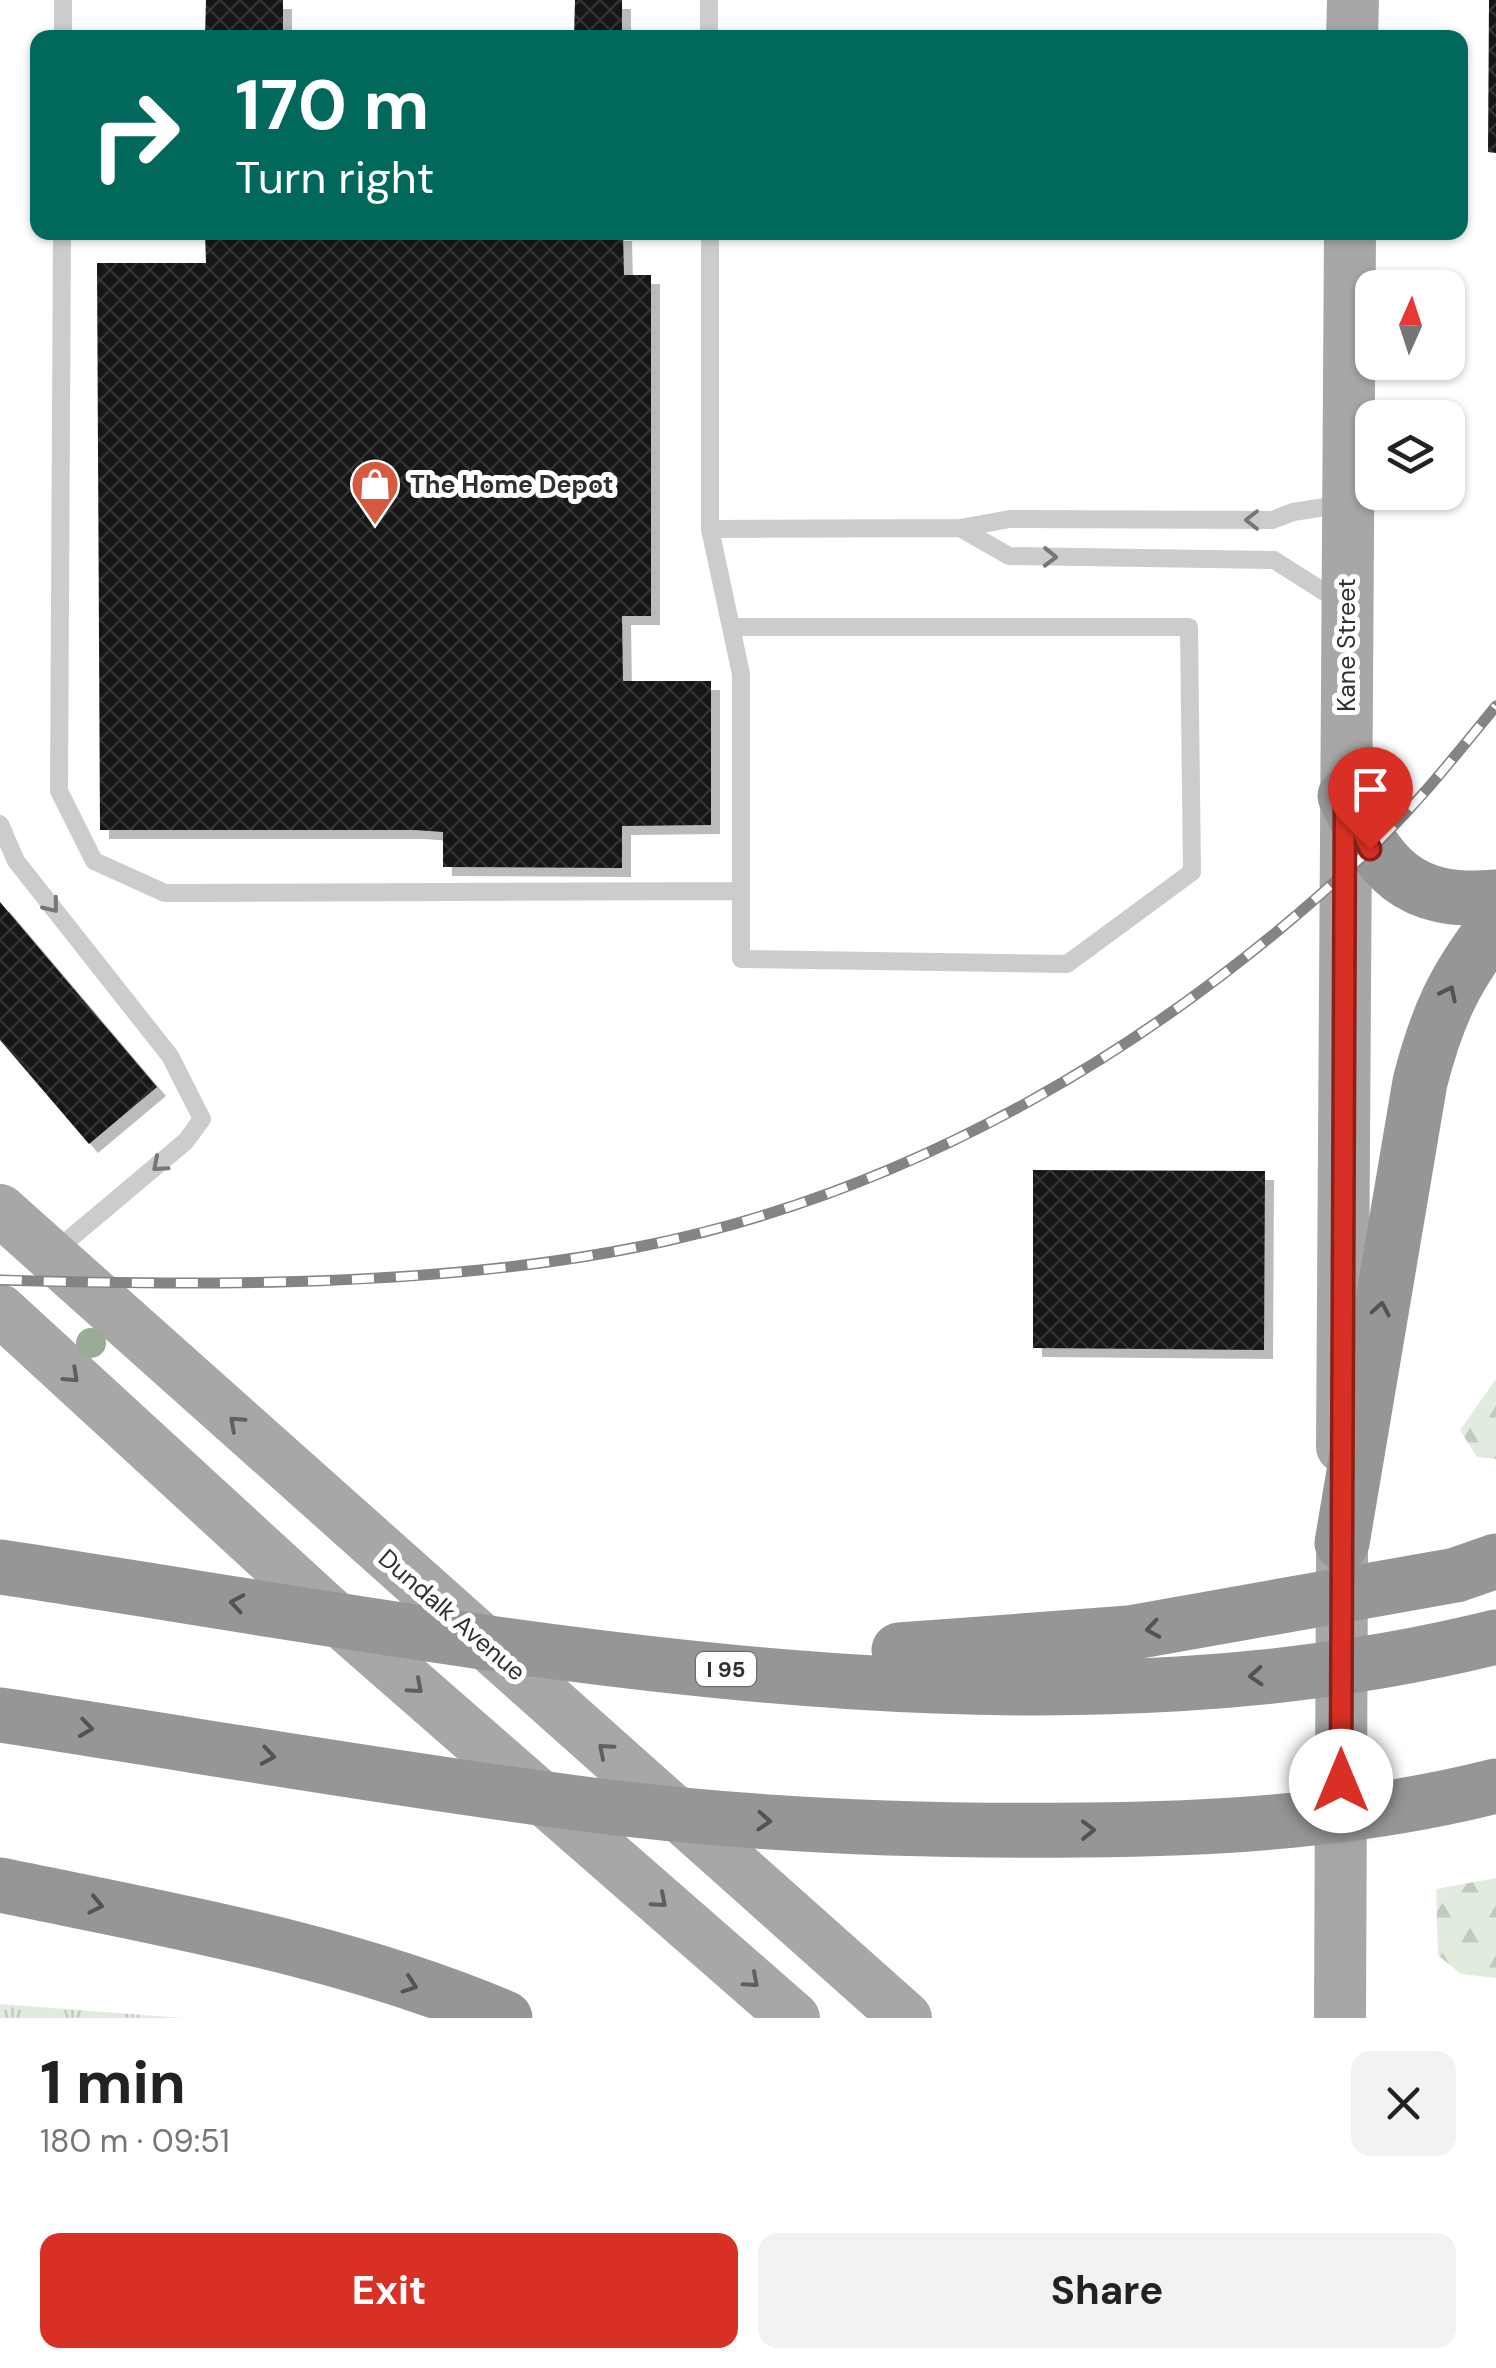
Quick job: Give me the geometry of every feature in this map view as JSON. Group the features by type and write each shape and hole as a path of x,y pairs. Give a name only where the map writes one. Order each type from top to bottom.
{"highway":[{"path":"1345,796 1370,849 1393,874 1468,899 1496,896"},
{"path":"1342,1544 1420,1082 1436,1020 1458,974 1496,926"},
{"name":"I 95","path":"0,1566 576,1654 893,1682 1130,1684 1287,1674 1476,1642"},
{"path":"576,1654 785,1655 968,1648 1129,1632 1476,1568"},
{"path":"0,1715 571,1802 762,1821 958,1832 1137,1830 1300,1820 1477,1791"},
{"path":"0,1886 210,1928 362,1969 505,2018"}],"main road":[{"path":"1352,30 1353,0"},
{"name":"Kane Street","path":"1340,2018 1350,240"},
{"name":"Dundalk Avenue","path":"0,1210 906,2018"},
{"path":"0,1310 319,1603 794,2018"}],"lane":[{"path":"63,0 63,30"},
{"path":"709,0 709,30"},
{"path":"62,240 59,791 94,861 164,893 741,891"},
{"path":"710,240 710,529 741,674 741,960 1067,964 1192,872 1190,627 732,627"},
{"path":"710,529 960,528 1010,519 1272,520 1292,512 1347,504"},
{"path":"960,528 1009,556 1274,560 1346,605"},
{"path":"0,824 16,861 170,1056 202,1120 186,1141 50,1255"}],"green space":[{"path":"1496,1379 1496,1459 1477,1457 1460,1430"},
{"path":"1496,1878 1496,1978 1461,1974 1438,1955 1436,1889"},
{"path":"0,2004 183,2018 0,2018"}],"building":[{"path":"206,0 283,0 283,30 205,30"},
{"path":"575,0 622,0 622,30 574,30"},
{"path":"1489,0 1496,0 1496,153 1488,152"},
{"name":"The Home Depot","path":"205,240 623,240 624,275 651,275 651,616 622,616 623,681 711,681 711,825 622,826 622,868 443,867 443,832 100,830 97,263 206,263"},
{"path":"0,902 157,1087 89,1144 0,1040"},
{"path":"1033,1170 1265,1171 1264,1350 1033,1348"}],"railway":[{"path":"0,1280 239,1283 482,1270 638,1247 741,1222 840,1189 937,1148 1030,1101 1120,1047 1207,987 1368,851 1418,799 1496,706"}],"place":[{"name":"The Home Depot","path":"375,526"}],"route":[{"path":"1341,1781 1345,796 1370,849"}]}
